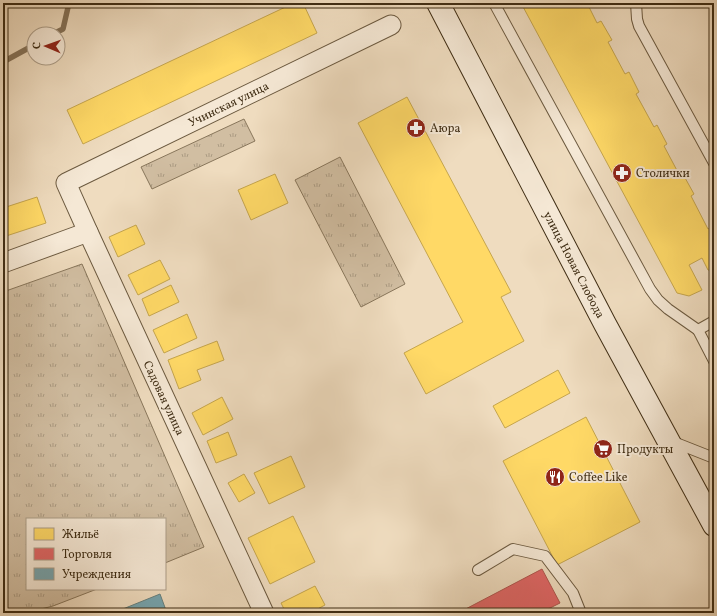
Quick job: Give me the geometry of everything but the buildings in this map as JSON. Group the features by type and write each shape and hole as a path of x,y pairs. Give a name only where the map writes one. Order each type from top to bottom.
{"main road":[{"name":"улица Новая Слобода","path":"438,3 615,343 714,525"}],"street":[{"name":"Учинская улица","path":"66,182 391,25"},
{"name":"Садовая улица","path":"66,182 264,613"},
{"path":"3,262 88,232"}],"lane":[{"path":"494,3 650,289 658,300 668,309 698,330 714,361"},
{"path":"636,3 636,19 639,26 714,163"},
{"path":"698,330 714,321"},
{"path":"667,439 714,458"},
{"path":"478,570 513,549 545,556 573,593 581,613"}],"green space":[{"path":"244,119 255,141 152,189 141,167"},
{"path":"340,157 405,284 361,307 295,180"},
{"path":"82,264 204,547 166,563 166,518 26,518 26,590 94,590 53,606 25,613 3,613 3,292"}],"waterway":[{"path":"64,26 69,3"},
{"path":"3,62 26,49"}],"place":[{"name":"Аюра","path":"416,128"},
{"name":"Столички","path":"622,173"},
{"name":"Продукты","path":"603,449"},
{"name":"Coffee Like","path":"555,477"}]}
